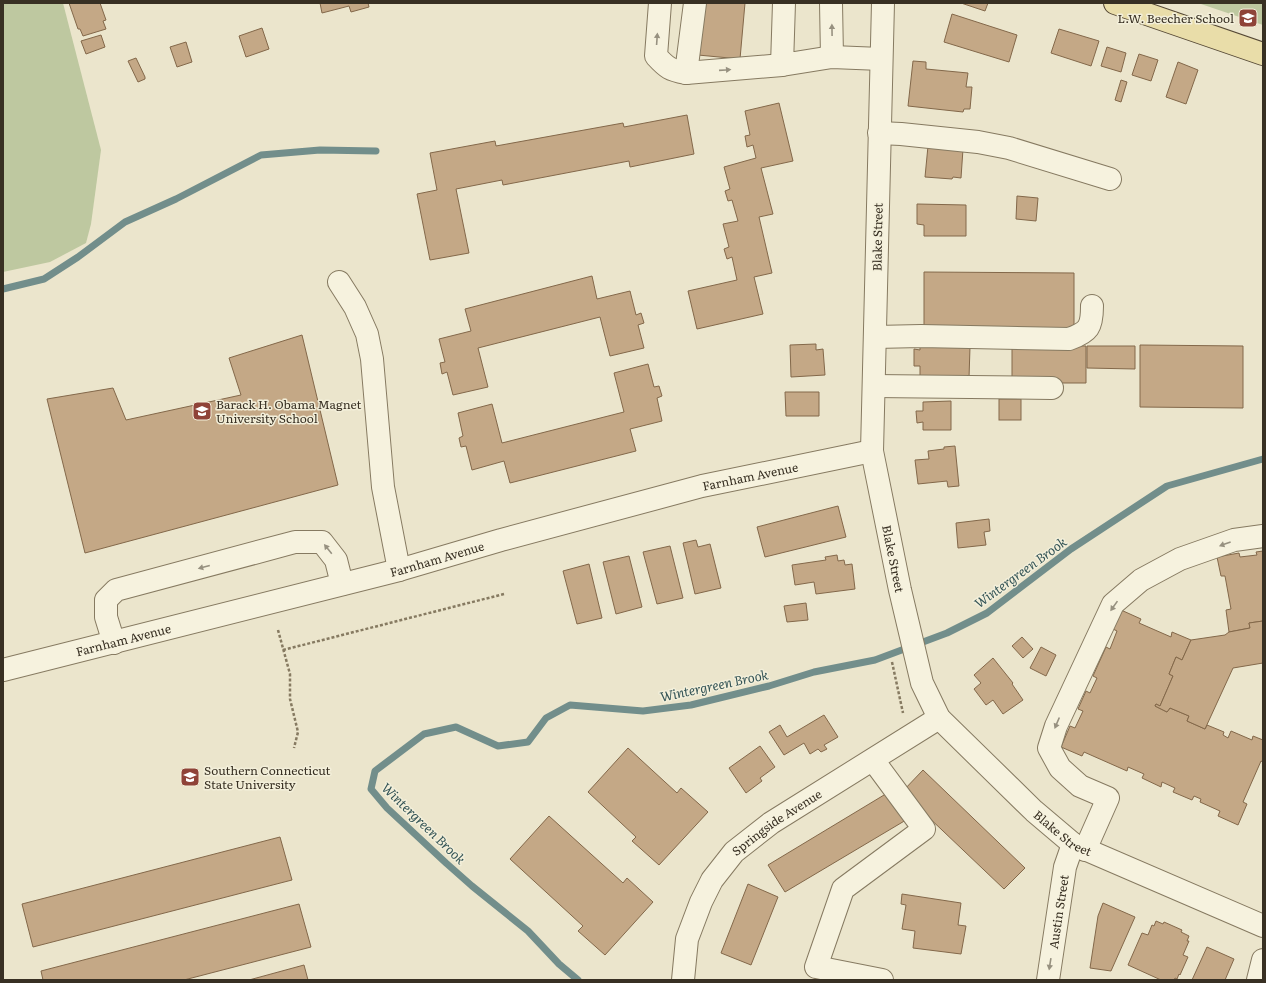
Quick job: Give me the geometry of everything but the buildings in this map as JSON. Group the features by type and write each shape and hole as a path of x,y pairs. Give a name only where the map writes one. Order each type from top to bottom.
{"main road":[{"path":"1115,3 1263,54"}],"street":[{"path":"660,3 656,56 665,66 675,71 686,73 782,65 832,57 880,59"},
{"path":"686,73 695,3"},
{"path":"782,65 784,3"},
{"path":"832,3 832,57"},
{"name":"Blake Street","path":"883,3 880,59 872,451 900,590 918,672 922,683 939,718 1034,811 1079,847 1263,926"},
{"path":"879,133 978,142 1009,148 1110,179"},
{"path":"339,282 355,307 367,334 372,360 383,487 399,570"},
{"path":"875,337 913,336 1070,339 1082,334 1088,327 1092,319 1092,306"},
{"path":"874,386 1052,388"},
{"name":"Farnham Avenue","path":"3,670 399,570 501,540 702,486 872,451"},
{"name":"Austin Street","path":"1048,980 1065,867 1079,847 1108,798 1080,786 1060,768 1049,748 1056,726 1113,604 1141,580 1180,559 1234,540 1263,536"},
{"path":"114,643 106,617 106,600 116,590 295,542 322,542 336,560 342,584"},
{"name":"Springside Avenue","path":"683,980 687,938 701,902 712,880 734,852 771,823 939,718"},
{"path":"873,760 924,829 843,889 816,967 882,980"},
{"path":"1258,980 1263,960"}],"path":[{"path":"283,650 504,594"},
{"path":"278,630 290,674 290,699 298,732 294,748"},
{"path":"896,680 903,713"}],"green space":[{"path":"3,3 63,3 101,150 91,224 86,243 50,262 3,272"},
{"name":"L.W. Beecher School","path":"1198,3 1263,3 1263,25"}],"waterway":[{"path":"3,289 44,279 78,257 125,222 176,199 261,155 320,150 376,151"},
{"name":"Wintergreen Brook","path":"578,980 559,964 528,931 472,886 387,808 371,789 375,771 424,734 456,727 498,746 528,742 546,718 570,705 643,711 691,705 769,686 814,672 875,660 947,633 987,613 1071,549 1167,486 1263,459"}],"place":[{"name":"L.W. Beecher School","path":"1248,18"},
{"name":"Barack H. Obama Magnet University School","path":"202,411"},
{"name":"Southern Connecticut State University","path":"190,777"}]}
